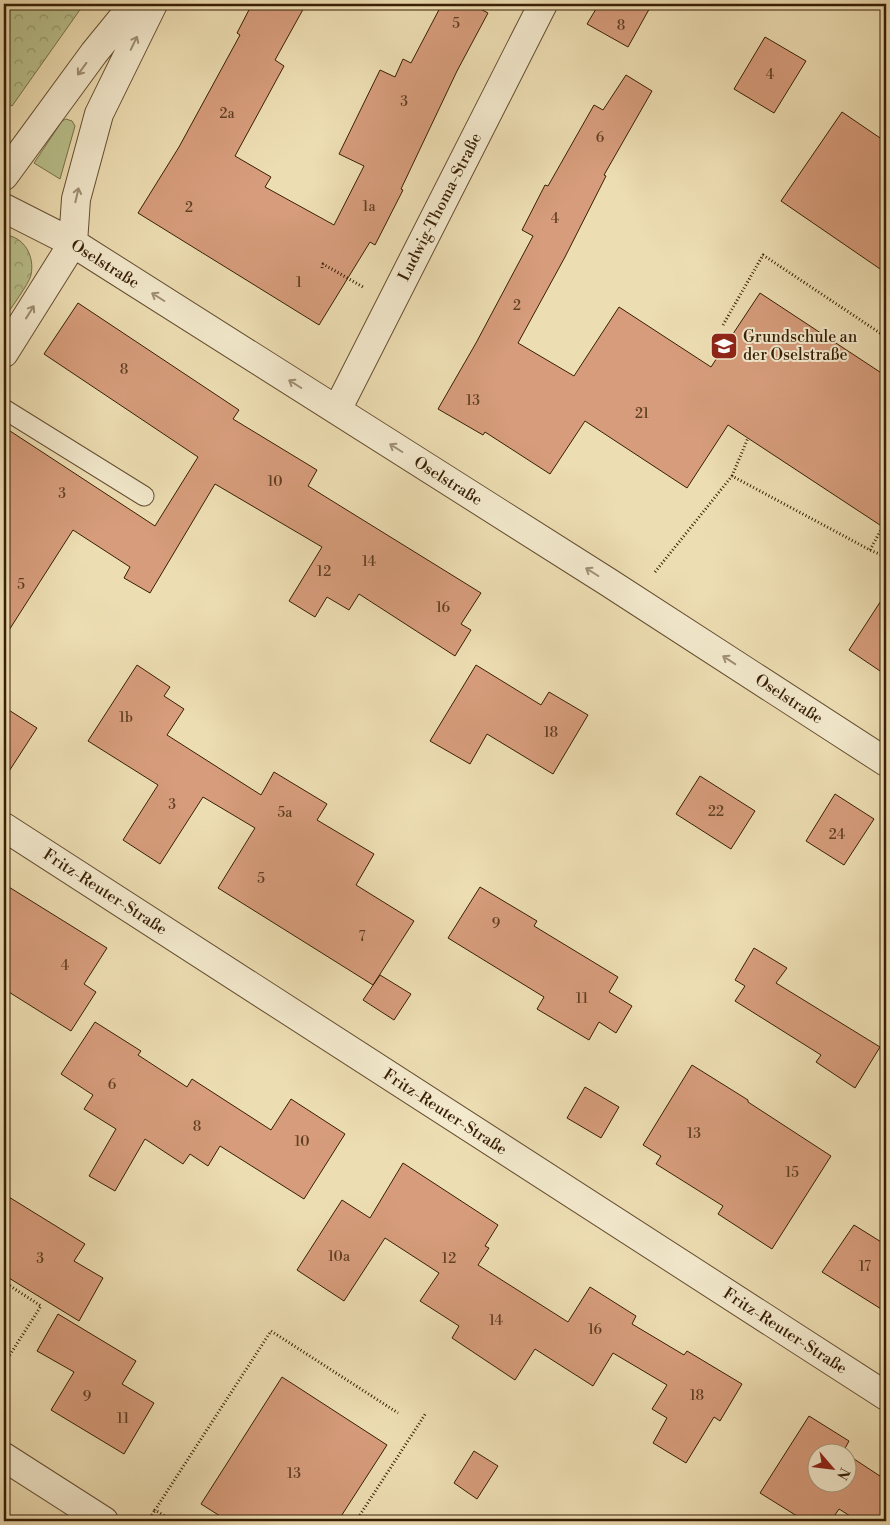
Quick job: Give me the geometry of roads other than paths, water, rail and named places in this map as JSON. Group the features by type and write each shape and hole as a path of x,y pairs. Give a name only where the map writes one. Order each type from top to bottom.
{"street":[{"path":"4,176 94,53 134,4"},
{"path":"4,353 72,243 76,199 99,114 154,4"},
{"name":"Ludwig-Thoma-Straße","path":"337,410 544,4"},
{"name":"Oselstraße","path":"4,208 72,243 635,600 886,762"},
{"name":"Fritz-Reuter-Straße","path":"4,827 886,1396"},
{"path":"4,1457 104,1521"}],"lane":[{"path":"4,409 144,496"}],"place":[{"name":"Grundschule an der Oselstraße","path":"724,346"}]}
